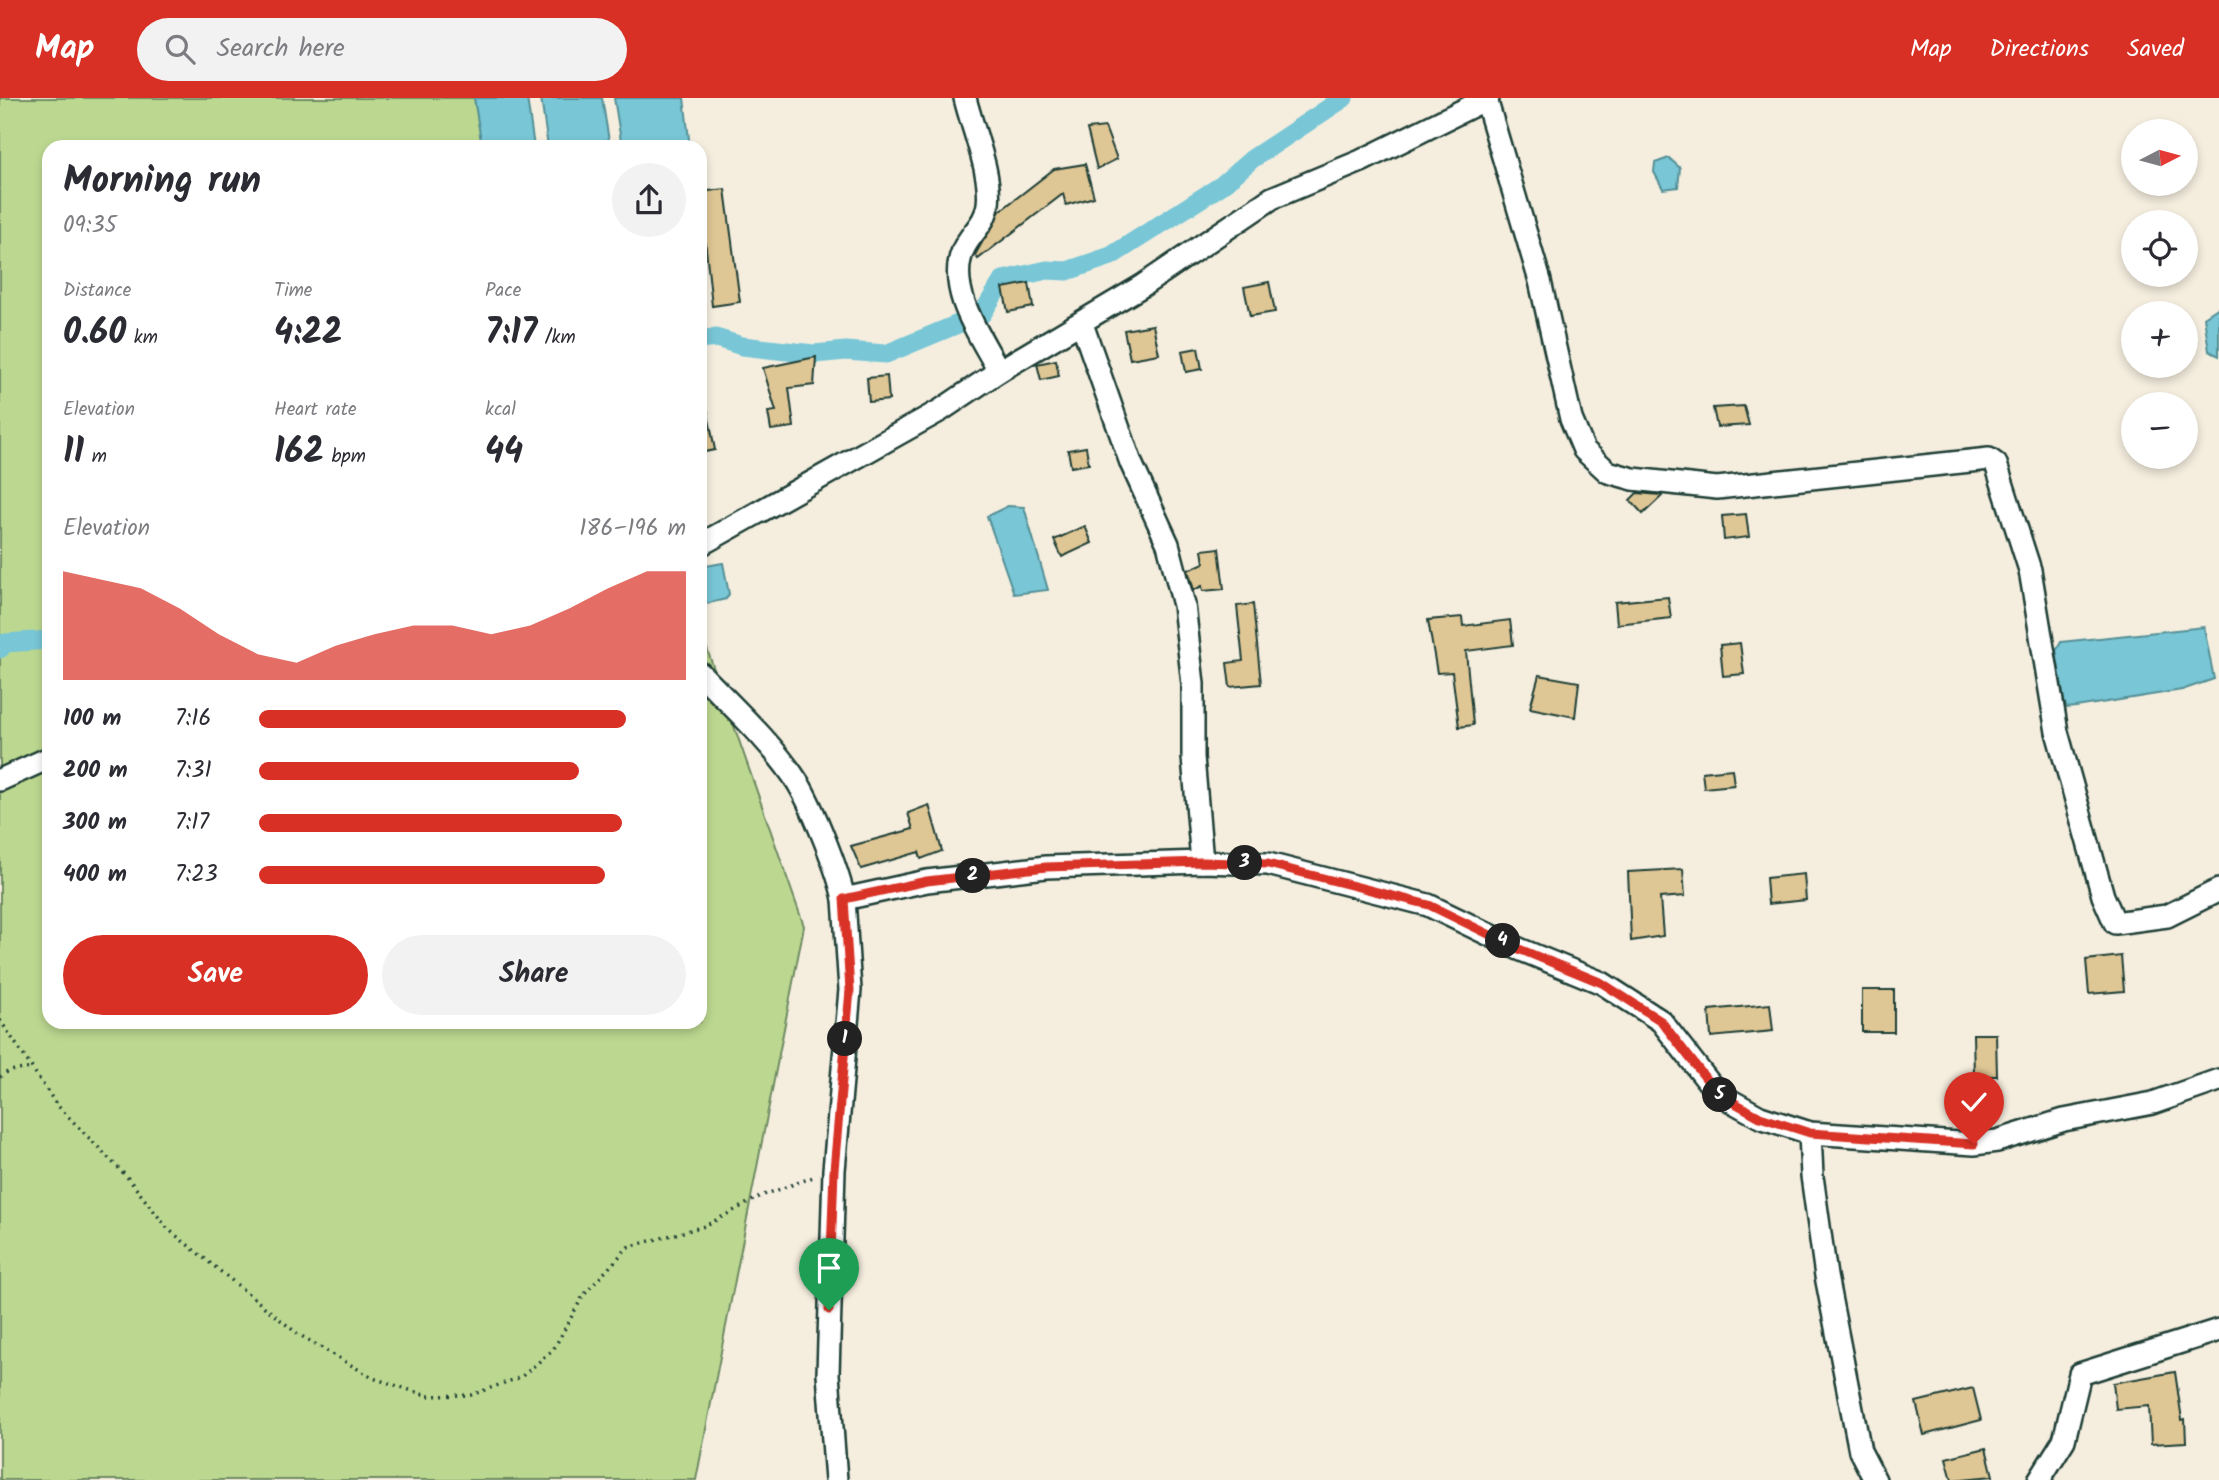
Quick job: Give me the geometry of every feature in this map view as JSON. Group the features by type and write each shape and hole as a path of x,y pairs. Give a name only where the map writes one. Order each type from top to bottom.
{"street":[{"path":"965,98 986,177 988,202 983,223 968,237 960,257 960,275 965,307 999,371"},
{"path":"707,541 941,411 999,371 1082,324 1272,198 1361,160 1487,99 1540,281 1571,419 1584,450 1608,472 1633,479 1717,488 1989,459 1996,464 2032,582 2057,732 2103,896 2115,923 2167,916 2219,890"},
{"path":"1082,324 1131,463 1168,544 1184,605 1193,684 1193,757 1202,862"},
{"path":"707,680 743,717 798,783 840,879 844,899 850,990 834,1170 828,1374 836,1480"},
{"path":"0,780 42,761"},
{"path":"844,899 927,881 1046,867 1202,862 1268,864 1429,905 1519,949 1602,983 1661,1021 1717,1093 1760,1117 1810,1133 1974,1144 2009,1138 2064,1120 2152,1102 2219,1080"},
{"path":"1810,1133 1812,1176 1826,1276 1860,1451 1875,1480"},
{"path":"2039,1480 2064,1440 2080,1374 2219,1330"}],"path":[{"path":"0,1020 56,1104 127,1177 168,1229 298,1334 373,1378 428,1396 471,1395 521,1377 553,1350 583,1296 628,1247 705,1226 761,1196 834,1170"},
{"path":"0,1077 9,1071 33,1068"}],"green space":[{"path":"0,98 515,98 530,140 42,140 42,1029 707,1029 707,649 804,926 696,1480 0,1480"}],"water":[{"path":"474,98 527,98 533,140 481,140"},
{"path":"541,98 602,98 609,140 547,140"},
{"path":"614,98 684,98 689,140 621,140"},
{"path":"1669,158 1680,168 1678,187 1663,189 1654,172 1655,163"},
{"path":"2219,307 2219,356 2209,351 2204,317"},
{"path":"1008,506 1024,507 1048,590 1014,594 987,516"},
{"path":"723,563 729,594 726,599 707,603 707,566"},
{"path":"2204,627 2214,679 2182,690 2067,708 2056,651 2061,642"}],"building":[{"path":"1105,127 1117,159 1097,169 1087,129"},
{"path":"1085,164 1094,197 1066,205 1063,194 978,259 975,255 1000,211 1054,169"},
{"path":"725,189 740,302 712,306 707,258 707,191"},
{"path":"1269,282 1275,312 1250,316 1244,287"},
{"path":"1029,283 1033,307 1008,312 1003,288"},
{"path":"1153,325 1159,354 1130,359 1124,330"},
{"path":"1198,348 1202,369 1186,372 1182,351"},
{"path":"816,357 814,385 789,388 794,427 771,430 768,412 776,411 763,368"},
{"path":"1056,360 1059,376 1041,380 1037,364"},
{"path":"887,376 889,400 869,402 867,378"},
{"path":"1744,406 1749,425 1717,427 1713,408"},
{"path":"707,409 715,450 707,452"},
{"path":"1086,447 1089,464 1071,467 1068,450"},
{"path":"1637,493 1662,496 1643,514 1630,500"},
{"path":"1746,514 1749,537 1724,540 1722,516"},
{"path":"1085,526 1092,543 1062,557 1054,540"},
{"path":"1219,548 1224,589 1203,591 1202,586 1194,590 1188,570 1204,563 1202,550"},
{"path":"1668,597 1671,618 1617,624 1615,602"},
{"path":"1253,604 1261,684 1230,687 1227,663 1243,661 1237,606"},
{"path":"1462,617 1463,626 1510,620 1513,645 1466,651 1473,725 1459,727 1452,672 1437,673 1428,620"},
{"path":"1740,643 1744,674 1723,676 1720,645"},
{"path":"1539,675 1579,682 1575,717 1530,708"},
{"path":"1732,769 1734,785 1704,788 1702,772"},
{"path":"929,805 942,851 921,859 919,852 861,869 851,846 913,829 908,813"},
{"path":"1683,869 1685,896 1660,898 1663,936 1631,941 1628,872"},
{"path":"1804,874 1806,900 1768,904 1766,878"},
{"path":"2121,956 2124,991 2089,994 2086,960"},
{"path":"1862,990 1894,990 1894,1032 1862,1032"},
{"path":"1770,1004 1773,1031 1711,1037 1709,1010"},
{"path":"1973,1034 1996,1034 1997,1076 1974,1076"},
{"path":"2175,1372 2182,1420 2185,1419 2186,1442 2151,1444 2149,1406 2116,1409 2113,1383"},
{"path":"1973,1388 1981,1420 1924,1435 1916,1402"},
{"path":"1986,1448 1993,1476 1952,1480 1946,1458"}],"waterway":[{"path":"707,339 716,338 742,346 814,354 846,351 886,354 982,314 1003,280 1047,270 1067,271 1111,256 1222,185 1252,159 1344,98"},
{"path":"0,649 5,643 42,640"}],"route":[{"path":"829,1310 834,1170 850,990 844,899 927,881 1046,867 1202,862 1268,864 1429,905 1519,949 1602,983 1661,1021 1717,1093 1760,1117 1810,1133 1974,1144"}]}
